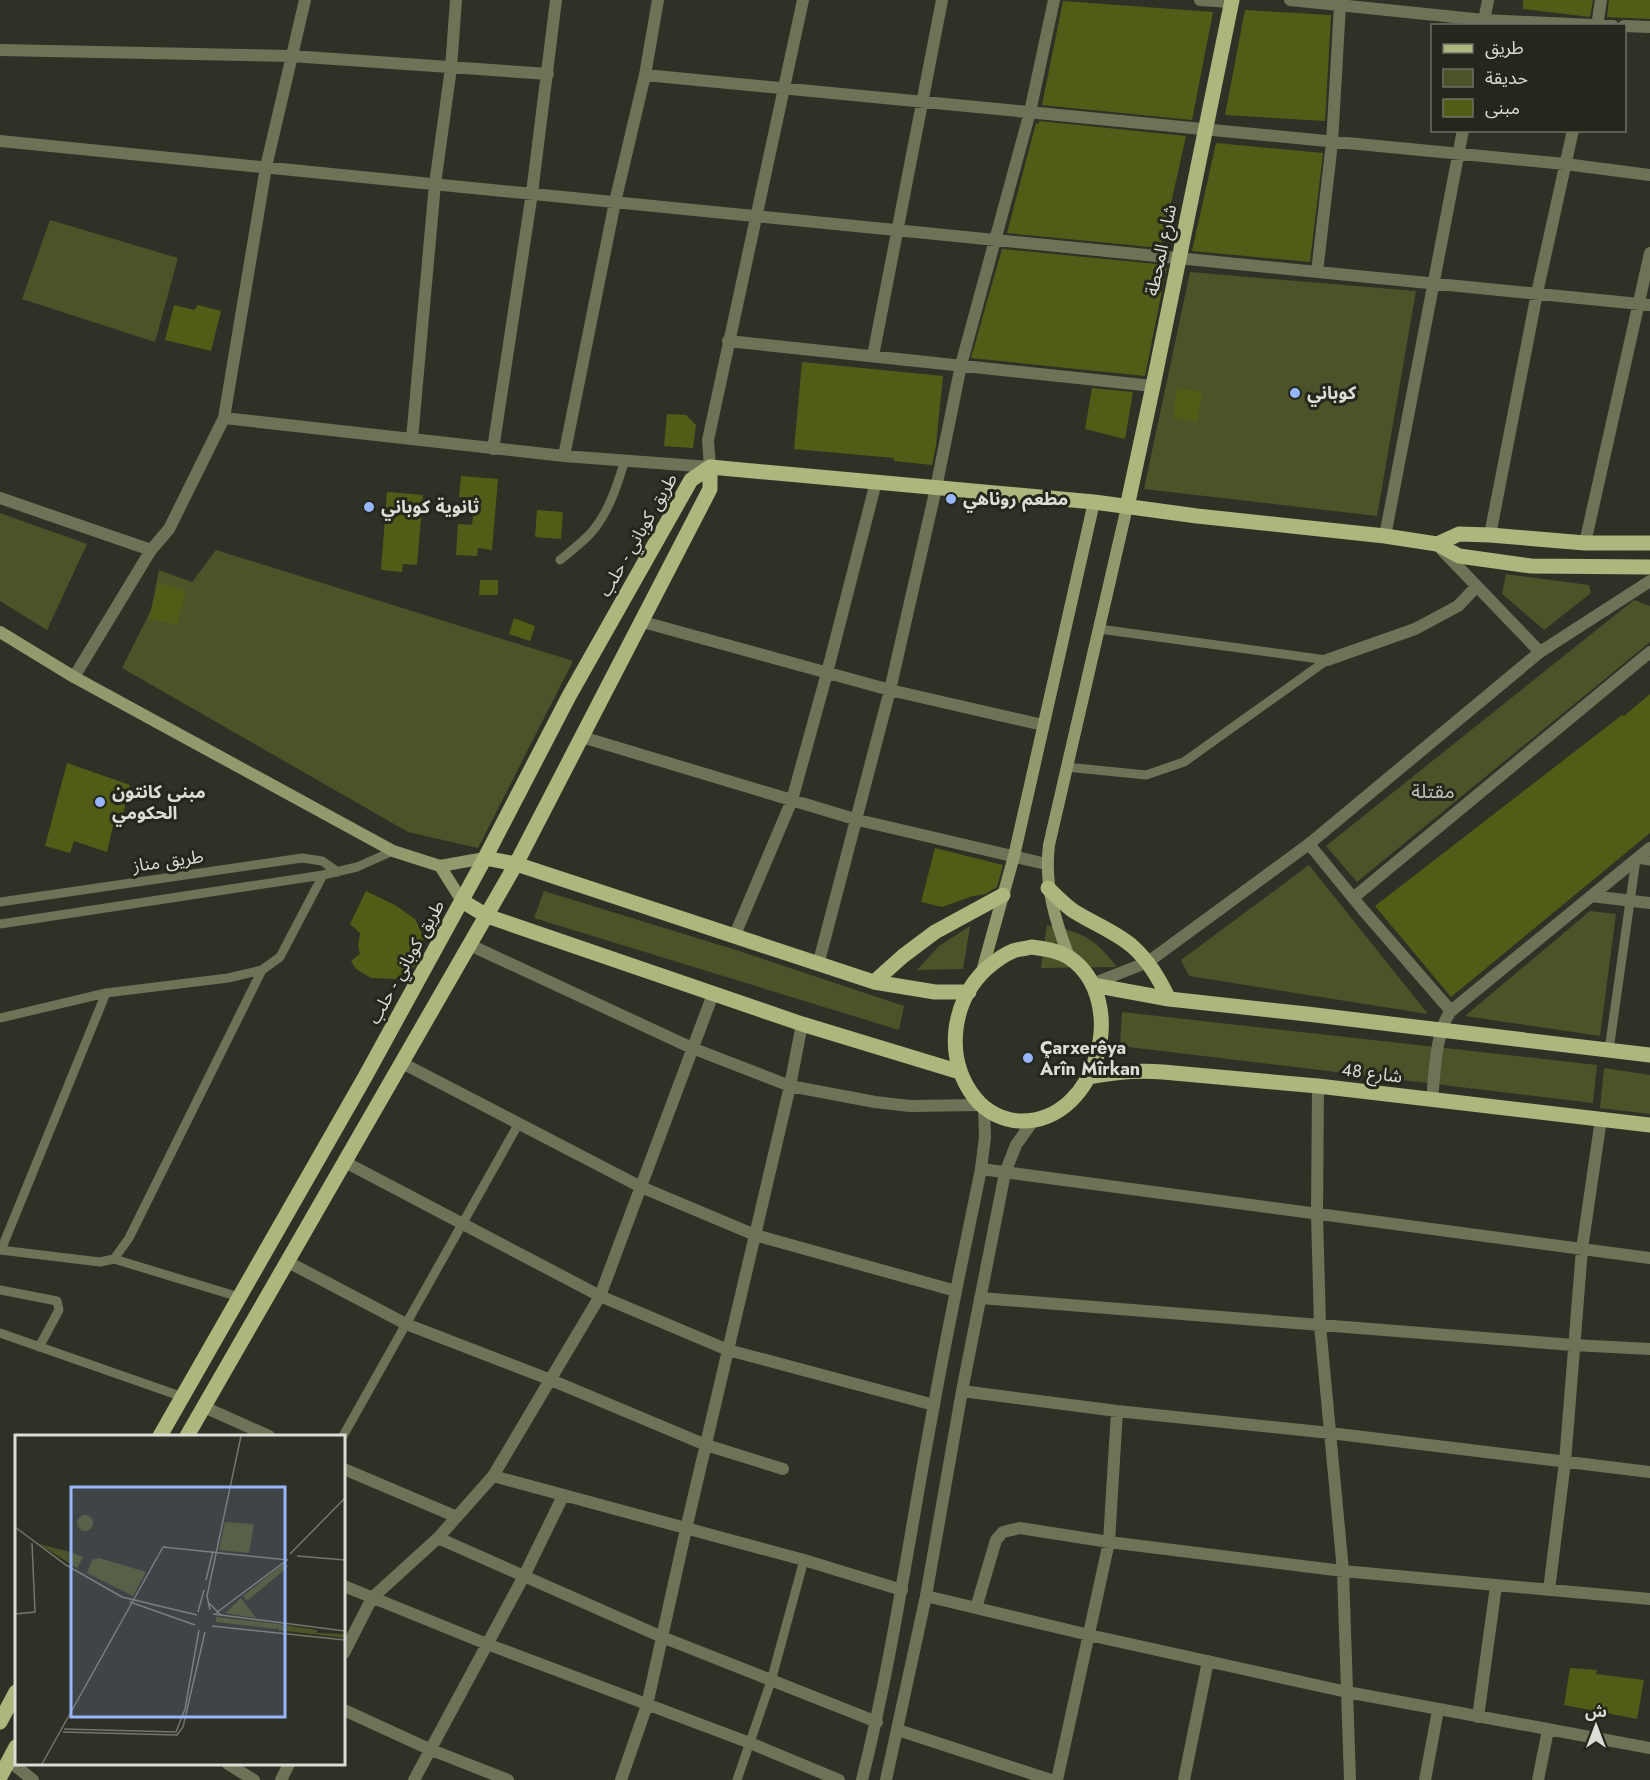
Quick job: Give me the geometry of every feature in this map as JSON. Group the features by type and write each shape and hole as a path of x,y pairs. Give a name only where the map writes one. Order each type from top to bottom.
{"main road":[{"name":"شارع المحطة","path":"1126,507 1232,1"},
{"path":"188,1435 516,864 710,489 710,467 1094,502 1197,516 1385,536 1437,544 1459,556 1531,566 1650,567"},
{"name":"طريق كوباني - حلب","path":"163,1431 365,1077 462,901 569,696 691,480 710,467"},
{"path":"981,975 1014,856 1094,502"},
{"path":"1069,957 1053,911 1046,864 1126,507"},
{"path":"1437,544 1460,534 1585,543 1650,543"},
{"path":"0,632 74,677 393,851 440,866 485,858 516,864 734,938 874,982 935,992 969,992"},
{"path":"440,866 462,901 487,916 802,1024 960,1072"},
{"path":"1048,888 1074,910 1131,945 1148,962 1169,999"},
{"path":"874,982 934,932 1003,895"},
{"path":"1030,947 1050,949 1069,957 1082,969 1092,984 1099,1003 1100,1041 1089,1077 1066,1106 1052,1115 1034,1121 1015,1121 997,1115 982,1106 969,1090 960,1072 956,1052 956,1031 960,1011 981,975 995,961 1012,951 1030,947"},
{"path":"1092,984 1169,999 1650,1055"},
{"name":"48 شارع","path":"1089,1077 1138,1070 1318,1086 1650,1125"},
{"path":"163,1431 182,1435"},
{"path":"0,1722 15,1694"},
{"path":"0,1777 15,1749"}],"street":[{"path":"74,677 151,550 168,529 224,418 266,167 306,0"},
{"path":"412,439 435,184 451,68 456,0"},
{"path":"494,449 532,194 556,0"},
{"path":"564,456 615,202 645,75 658,0"},
{"path":"224,418 494,449 710,467 708,440 803,0"},
{"path":"873,356 942,0"},
{"path":"818,965 858,820 890,690 936,488 961,365 1030,112 1054,0"},
{"path":"1200,0 1232,1"},
{"path":"1290,0 1483,23 1540,24"},
{"path":"1483,23 1488,0"},
{"path":"1597,24 1601,0"},
{"path":"1317,272 1332,143 1341,5"},
{"path":"1626,26 1650,27"},
{"path":"0,50 291,56 548,74"},
{"path":"645,75 1565,164 1650,175"},
{"path":"1385,536 1463,132"},
{"path":"1490,535 1537,293 1573,132"},
{"path":"0,141 1645,304"},
{"path":"1585,543 1645,304 1650,253"},
{"path":"728,341 1153,386"},
{"path":"734,938 792,800 876,482"},
{"path":"0,498 151,550"},
{"path":"1437,544 1540,652"},
{"path":"1092,984 1148,962 1309,844 1540,652 1650,581"},
{"path":"1327,660 1415,629 1458,606 1477,586"},
{"path":"643,622 890,690 1043,725"},
{"path":"1353,898 1650,652"},
{"path":"582,737 858,820 1046,864"},
{"path":"1309,844 1451,1011"},
{"path":"1431,1099 1441,1030 1445,1018 1451,1011 1650,848"},
{"path":"1591,896 1650,903"},
{"path":"470,945 692,1048 790,1086 875,1102 910,1106 982,1106 985,1137 981,1169 934,1406 877,1722 862,1780"},
{"path":"345,1651 372,1598 438,1538 493,1476 600,1296 713,993"},
{"path":"621,1780 647,1705 790,1086 802,1024"},
{"path":"402,1063 641,1187 755,1235 956,1291"},
{"path":"1318,1086 1317,1215 1320,1325 1343,1571 1350,1780"},
{"path":"1549,1590 1565,1462 1582,1249 1601,1119"},
{"path":"886,1780 926,1596 962,1391 1005,1173 1016,1145 1034,1121"},
{"path":"345,1162 600,1296 728,1350 934,1406"},
{"path":"981,1169 1650,1258"},
{"path":"288,1262 406,1324 551,1380 706,1444 783,1469"},
{"path":"980,1298 1573,1345 1650,1348"},
{"path":"962,1391 1650,1472"},
{"path":"204,1407 265,1435"},
{"path":"1057,1780 1109,1542 1117,1411"},
{"path":"345,1469 457,1517"},
{"path":"493,1476 804,1560 902,1590"},
{"path":"414,1780 524,1576 563,1496"},
{"path":"976,1608 996,1540 1003,1532 1020,1528 1109,1542 1343,1571 1650,1599"},
{"path":"438,1538 662,1638 877,1722"},
{"path":"345,1586 487,1644 750,1743 839,1780"},
{"path":"1478,1717 1496,1586"},
{"path":"926,1596 1347,1692 1650,1748"},
{"path":"1184,1780 1208,1661"},
{"path":"345,1710 429,1749 508,1780"},
{"path":"1425,1780 1438,1710"},
{"path":"898,1730 1051,1780"},
{"path":"1538,1780 1548,1730"},
{"path":"9,1761 33,1780"},
{"path":"230,1765 254,1780"},
{"path":"281,1780 288,1765"}],"lane":[{"path":"560,560 589,536 598,524 614,494 625,460"},
{"path":"1099,629 1327,660"},
{"path":"1066,767 1146,775 1184,762 1327,660"},
{"name":"طريق مناز","path":"0,924 323,875 375,860 393,851"},
{"name":"طريق مناز","path":"0,903 302,858 322,861 338,872"},
{"path":"1609,1050 1636,859 1650,861"},
{"path":"0,1018 106,993 228,978 262,970 280,957 323,875"},
{"path":"168,878 171,898"},
{"path":"114,1259 129,1238 262,970"},
{"path":"106,993 0,1250 100,1262 114,1259 239,1297"},
{"path":"344,1435 519,1123"},
{"path":"0,1290 55,1299 59,1310 39,1347"},
{"path":"0,1333 183,1397"},
{"path":"737,1780 771,1681 804,1560"}],"green space":[{"path":"50,220 178,258 155,342 22,299"},
{"path":"1190,272 1416,291 1377,516 1144,489"},
{"path":"0,513 87,544 47,630 0,601"},
{"path":"216,550 573,661 478,848 408,832 122,668 151,610 159,570 192,582"},
{"path":"1506,574 1589,585 1591,593 1544,630 1502,594"},
{"path":"1634,600 1650,606 1650,642 1357,882 1326,846"},
{"path":"1309,865 1428,1014 1189,976 1181,960"},
{"path":"544,891 736,950 904,1006 899,1030 534,918"},
{"path":"1590,911 1616,914 1600,1036 1465,1016"},
{"path":"1047,925 1087,938 1101,949 1117,967 1041,968"},
{"path":"970,926 963,969 917,970 939,946"},
{"path":"1122,1012 1597,1065 1593,1103 1120,1046"},
{"path":"1604,1068 1650,1075 1650,1114 1600,1108"}],"building":[{"path":"1523,0 1593,0 1590,17 1523,9"},
{"path":"1609,0 1650,0 1650,19 1607,17"},
{"path":"1063,1 1213,12 1192,120 1042,105"},
{"path":"1245,10 1331,15 1325,121 1225,115"},
{"path":"1039,121 1186,136 1161,248 1007,233 1036,123 1039,124"},
{"path":"1216,143 1323,153 1310,262 1192,251"},
{"path":"1002,249 1167,265 1145,376 971,358"},
{"path":"174,305 194,310 198,305 221,311 211,351 165,340"},
{"path":"802,362 943,376 932,465 894,461 894,458 794,449"},
{"path":"1092,388 1133,392 1125,439 1085,429"},
{"path":"1177,388 1202,392 1197,422 1173,418"},
{"path":"667,414 686,415 696,425 693,448 664,446"},
{"path":"461,476 498,479 492,550 478,548 477,556 456,555 458,524 472,525 475,498 459,497"},
{"path":"387,492 423,495 417,565 403,564 402,572 381,570"},
{"path":"537,510 563,512 561,539 535,537"},
{"path":"480,580 498,580 498,595 479,595"},
{"path":"158,583 186,590 177,625 149,618"},
{"path":"514,618 535,626 530,641 509,634"},
{"path":"1650,694 1650,833 1451,997 1375,906"},
{"path":"67,763 130,785 120,826 113,826 107,852 74,841 70,853 45,846"},
{"path":"935,848 1003,865 997,887 985,894 942,907 921,902"},
{"path":"366,891 395,905 415,919 424,938 421,954 414,967 396,979 371,978 356,969 351,961 360,954 358,946 360,933 350,924"},
{"path":"1570,1668 1597,1670 1596,1674 1644,1680 1637,1719 1564,1705"}],"place":[{"name":"كوباني","path":"1295,393"},
{"name":"مطعم روناهي","path":"951,499"},
{"name":"ثانوية كوباني","path":"369,507"},
{"name":"مبنى كانتون الحكومي","path":"100,802"},
{"name":"Çarxerêya Arîn Mîrkan","path":"1028,1058"}],"district":[{"name":"مقتلة","path":"1433,791"}]}
